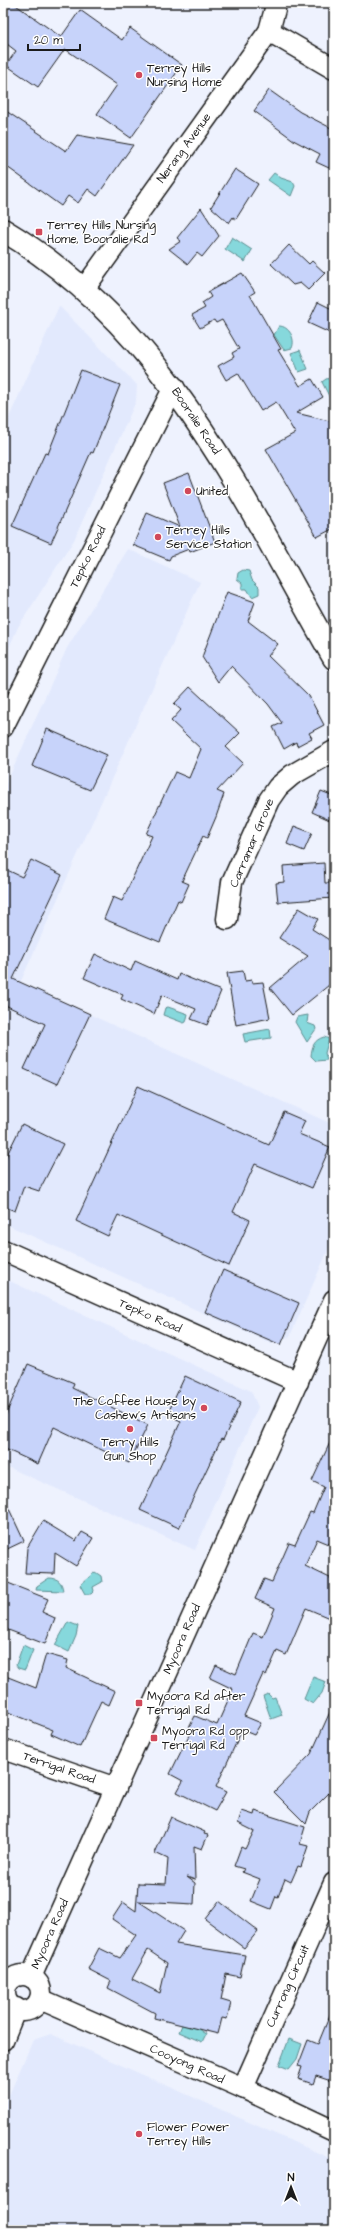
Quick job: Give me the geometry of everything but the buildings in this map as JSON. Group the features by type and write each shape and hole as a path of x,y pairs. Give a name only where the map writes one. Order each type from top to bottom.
{"street":[{"name":"Nerang Avenue","path":"84,288 269,30 275,9 274,3"},
{"path":"269,30 334,69"},
{"name":"Booralie Road","path":"3,230 50,260 84,288 145,351 174,387 216,448 334,658"},
{"name":"Tepko Road","path":"3,727 14,701 67,602 174,387"},
{"name":"Carramar Grove","path":"227,919 232,882 269,800 278,787 292,775 334,751"},
{"name":"Tepko Road","path":"3,1250 298,1382"},
{"name":"Myoora Road","path":"31,1977 333,1303"},
{"name":"Terrigal Road","path":"3,1749 116,1788"},
{"name":"Currong Circuit","path":"243,2088 334,1883"},
{"path":"18,1976 31,1977 40,1986 40,1999 28,2010 16,2008 6,1998 5,1983 18,1976"},
{"name":"Cooyong Road","path":"40,1999 243,2088 334,2131"},
{"path":"3,2040 16,2008"}],"shaded area":[{"path":"59,306 137,385 136,401 74,540 18,627 3,661 3,431"},
{"path":"128,549 200,582 20,983 334,1125 334,1237 290,1336 272,1344 3,1223 3,791 67,648"},
{"path":"3,1278 251,1391 258,1407 195,1550 3,1465"},
{"name":"Flower Power Terrey Hills","path":"51,2034 334,2160 334,2230 3,2230 3,2109 33,2040"}],"water":[{"path":"274,173 281,178 293,182 295,186 291,196 268,180"},
{"path":"232,237 252,250 245,262 225,249"},
{"path":"279,326 286,328 291,334 293,341 292,348 284,350 274,335"},
{"path":"300,350 308,369 299,372 291,353"},
{"path":"326,379 334,379 333,404 322,382"},
{"path":"243,570 249,571 252,580 259,587 259,594 252,597 247,589 242,589 242,583 237,579 238,573"},
{"path":"168,1007 188,1014 186,1022 184,1023 163,1015 165,1008"},
{"path":"308,1015 307,1023 315,1026 316,1029 307,1042 295,1022 297,1017"},
{"path":"270,1029 271,1038 245,1042 243,1034"},
{"path":"324,1037 329,1039 325,1053 327,1060 316,1061 311,1056 313,1046 318,1040"},
{"path":"95,1572 101,1576 102,1582 93,1587 94,1591 91,1594 85,1594 80,1585"},
{"path":"49,1578 59,1581 62,1585 63,1591 36,1590 37,1586"},
{"path":"68,1622 78,1626 76,1636 69,1652 55,1645"},
{"path":"23,1645 33,1650 25,1670 18,1668 16,1665"},
{"path":"313,1677 326,1682 322,1693 313,1704 304,1699"},
{"path":"268,1694 272,1698 275,1697 282,1715 271,1719 263,1696"},
{"path":"185,2018 206,2034 202,2042 179,2032"},
{"path":"289,2039 302,2044 297,2059 289,2069 279,2065"}],"place":[{"name":"Terrey Hills Nursing Home","path":"139,75"},
{"name":"Terrey Hills Nursing Home, Booralie Rd","path":"39,232"},
{"name":"United","path":"188,491"},
{"name":"Terrey Hills Service Station","path":"158,537"},
{"name":"The Coffee House by Cashew's Artisans","path":"204,1408"},
{"name":"Terry Hills Gun Shop","path":"130,1429"},
{"name":"Myoora Rd after Terrigal Rd","path":"139,1703"},
{"name":"Myoora Rd opp Terrigal Rd","path":"154,1738"},
{"name":"Flower Power Terrey Hills","path":"139,2134"}]}
